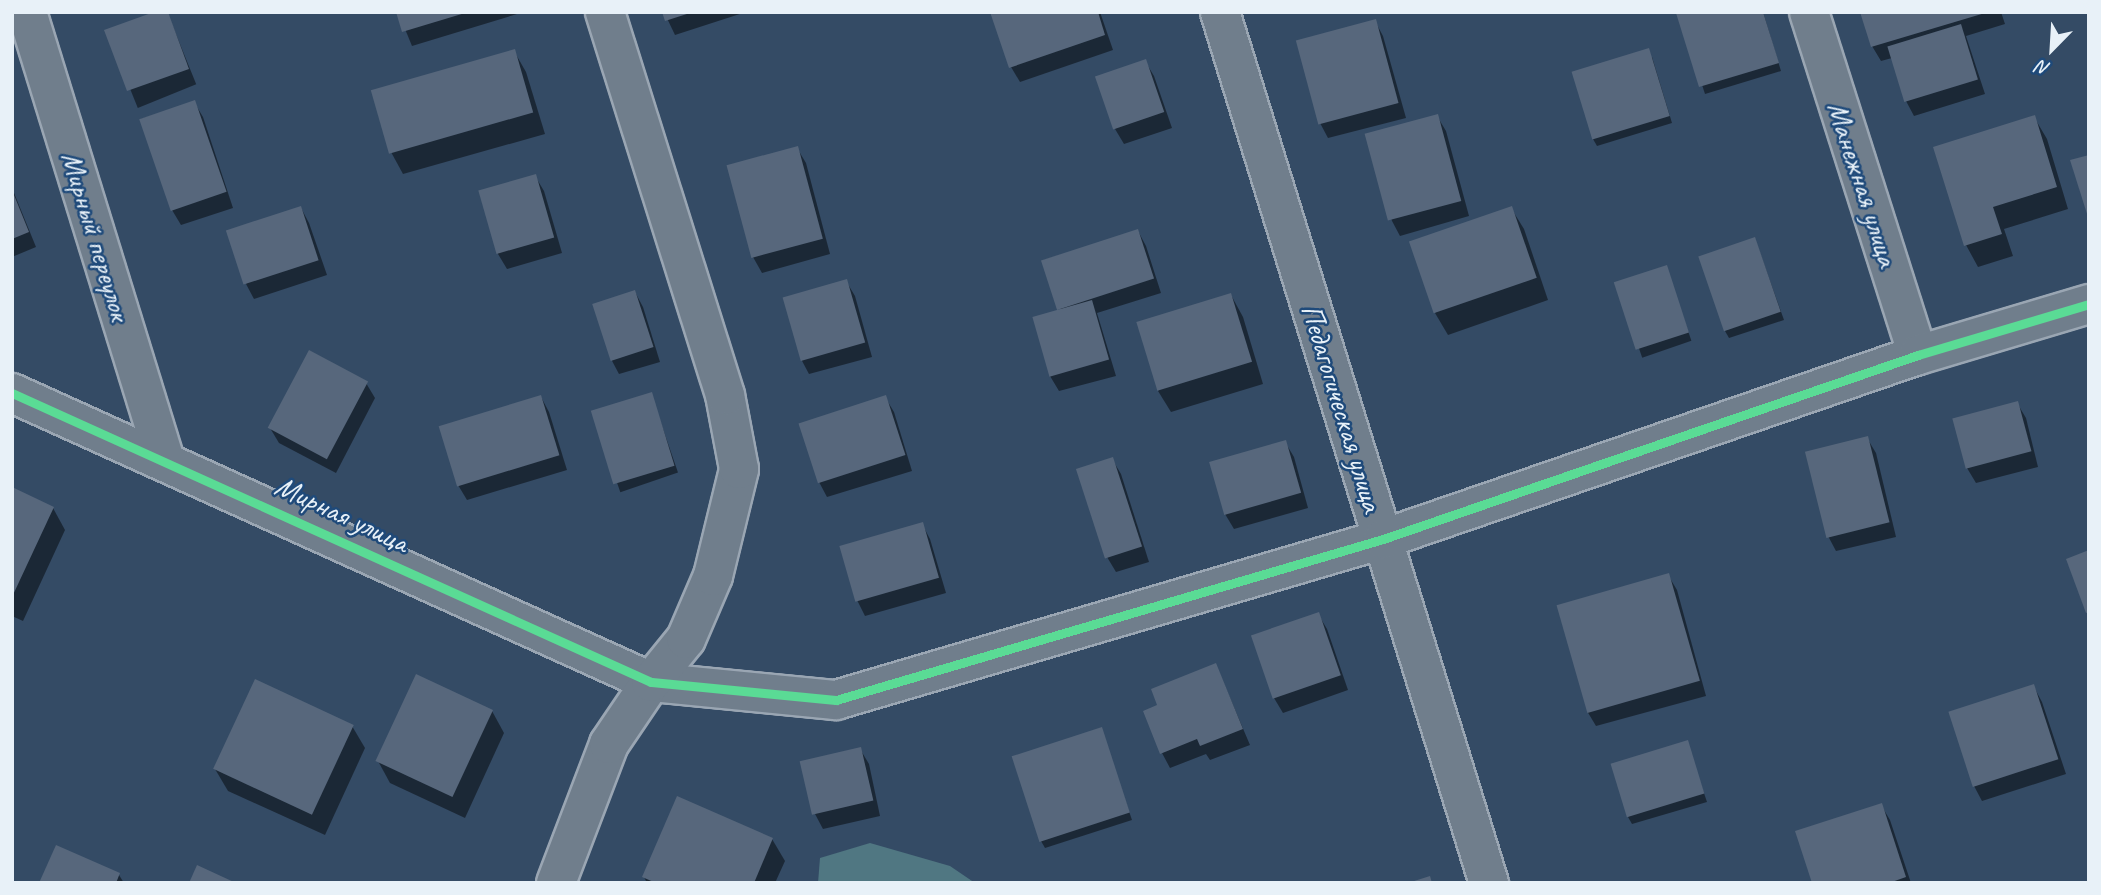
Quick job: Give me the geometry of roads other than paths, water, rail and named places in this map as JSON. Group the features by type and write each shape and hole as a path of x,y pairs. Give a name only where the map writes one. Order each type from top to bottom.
{"street":[{"name":"Мирный переулок","path":"27,12 165,460"},
{"path":"556,883 610,744 651,682 686,639 713,576 738,468 725,395 605,12"},
{"name":"Педагогическая улица","path":"1220,12 1489,883"},
{"name":"Манежная улица","path":"1809,12 1918,355"},
{"name":"Мирная улица","path":"12,393 651,682 836,700 1382,539 1918,355 2089,304"}]}
